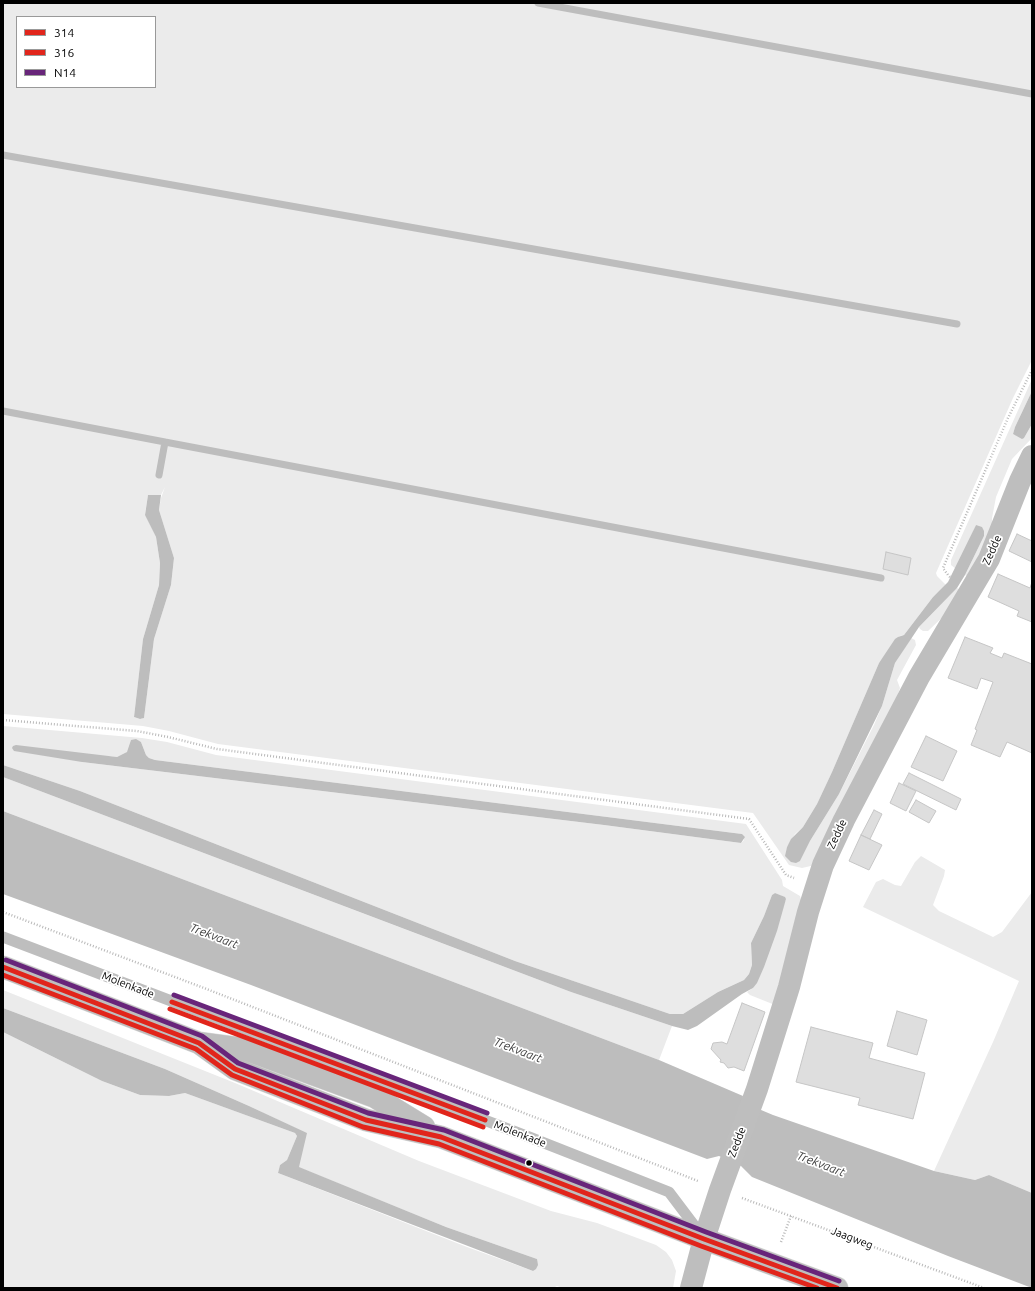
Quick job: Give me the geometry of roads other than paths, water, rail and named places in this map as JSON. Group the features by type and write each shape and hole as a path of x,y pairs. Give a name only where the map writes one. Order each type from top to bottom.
{"main road":[{"name":"Zedde","path":"704,1239 722,1183 757,1089 789,987 808,912 823,865 874,761 919,677 989,559 1020,480 1032,456"},
{"path":"3,967 199,1043 235,1069 366,1120 440,1137 704,1239 837,1288"},
{"path":"691,1288 704,1239"}],"lane":[{"name":"Molenkade","path":"3,937 522,1134 669,1192 704,1239"}],"water":[{"path":"1032,391 1032,424 1022,439 1013,434"},
{"path":"148,495 161,495 159,510 174,558 171,585 154,639 144,718 140,719 134,717 143,639 159,585 160,563 156,537 145,515"},
{"path":"976,525 982,527 984,536 965,575 957,588 919,627 895,663 882,706 839,794 810,841 800,861 796,863 791,862 785,856 787,847 791,839 803,827 817,804 879,663 895,639 904,635 933,597 948,582"},
{"path":"136,739 141,742 146,755 155,760 742,834 745,837 741,843 82,762 14,751 12,748 16,745 117,757 127,752 131,740"},
{"path":"3,765 80,791 515,961 670,1014 683,1014 718,992 744,980 749,974 752,965 751,943 772,895 775,893 785,897 786,899 777,931 757,983 753,988 742,994 697,1026 688,1030 571,992 3,777"},
{"name":"Trekvaart","path":"3,811 659,1060 743,1096 742,1102 773,1115 934,1171 975,1180 989,1175 1032,1193 1032,1288 948,1256 752,1177 741,1166 719,1156 707,1159 251,985 3,894"},
{"path":"3,1008 165,1069 307,1133 299,1167 446,1227 537,1259 538,1265 533,1271 278,1173 280,1165 287,1160 297,1136 295,1133 185,1093 169,1096 140,1095 102,1081 3,1032"}],"waterway":[{"path":"538,3 1032,94"},
{"path":"3,155 957,324"},
{"path":"3,411 165,442"},
{"path":"159,475 165,442 881,578"}]}
